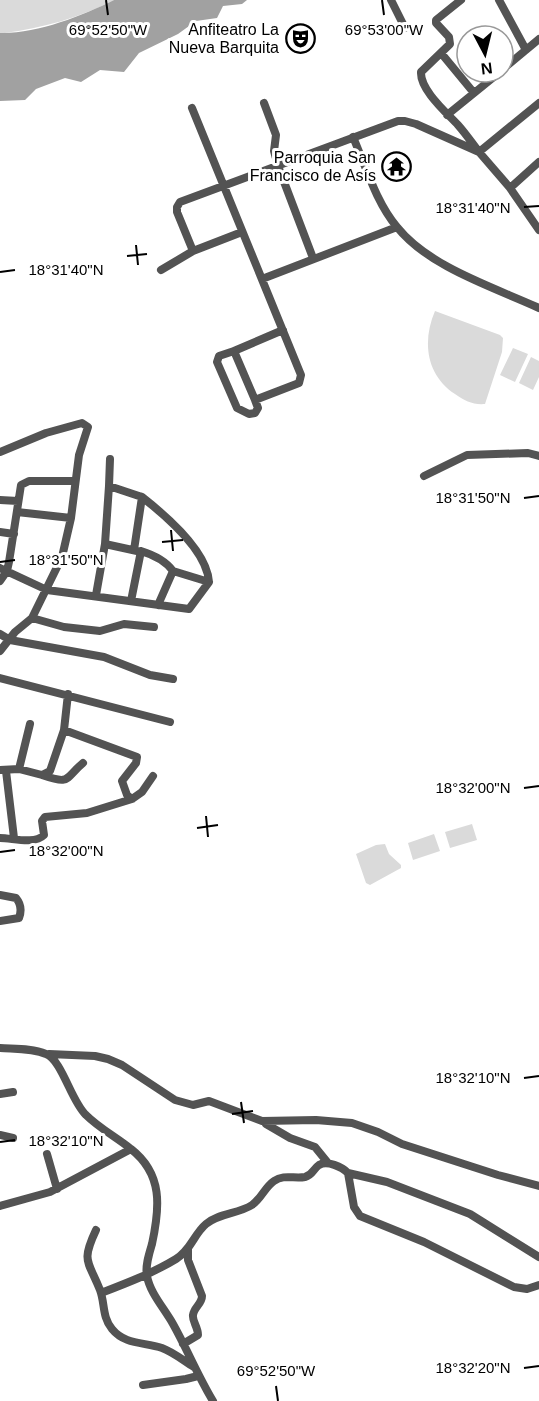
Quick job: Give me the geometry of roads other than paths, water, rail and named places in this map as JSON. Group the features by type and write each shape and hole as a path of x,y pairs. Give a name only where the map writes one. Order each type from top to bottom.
{"street":[{"path":"391,0 405,28"},
{"path":"461,0 436,20 450,40 448,48 423,68 421,76 423,84 447,116 458,124 478,152 510,188 539,230"},
{"path":"499,0 526,50"},
{"path":"515,59 539,39"},
{"path":"441,53 474,93"},
{"path":"447,116 485,84"},
{"path":"264,103 276,135 274,151 278,166 313,258"},
{"path":"478,152 539,103"},
{"path":"192,108 301,375 300,382 255,400"},
{"path":"193,251 177,212 177,207 186,199 398,121 405,121 478,152"},
{"path":"353,137 382,204 397,227 427,256 539,308"},
{"path":"510,188 539,162"},
{"path":"531,218 539,212"},
{"path":"262,279 397,227"},
{"path":"161,270 193,251 242,232"},
{"path":"234,351 258,408 255,413 249,414 237,408 217,362 219,356 283,330"},
{"path":"0,452 60,428 87,424 88,431 79,455 62,557 32,618 0,651"},
{"path":"424,476 467,455 528,453 539,456"},
{"path":"96,595 105,544 110,459"},
{"path":"0,581 14,534 21,485 24,482 75,481"},
{"path":"3,570 46,590 189,609 209,582 205,564 187,539 161,511 142,497 109,486"},
{"path":"131,601 142,497"},
{"path":"0,500 18,501"},
{"path":"17,512 70,518"},
{"path":"0,532 14,534"},
{"path":"105,544 153,555 165,562 173,571 209,582"},
{"path":"158,605 173,571"},
{"path":"32,618 64,627 100,631 124,624 154,627"},
{"path":"0,634 9,640 104,657 150,675 173,679"},
{"path":"1,680 68,694 170,722"},
{"path":"42,775 50,771 64,730 68,694"},
{"path":"19,769 30,724"},
{"path":"64,730 137,757 136,764 122,781 127,795 132,799"},
{"path":"14,838 3,770 19,769 59,781 66,780 83,763"},
{"path":"0,838 40,839 44,835 42,821 45,817 87,813 132,799 142,792 153,776"},
{"path":"0,895 16,898 20,903 21,911 19,918 0,921"},
{"path":"0,1048 108,1059 122,1065 175,1100 193,1105 209,1101 262,1121 290,1138 315,1147 327,1163"},
{"path":"49,1054 59,1065 64,1080 85,1114 140,1156 150,1169 158,1197 147,1275 153,1292 213,1401"},
{"path":"0,1094 13,1092"},
{"path":"262,1121 335,1120 352,1123 402,1144 539,1186"},
{"path":"0,1135 13,1138"},
{"path":"0,1206 57,1189 131,1149"},
{"path":"47,1154 57,1189"},
{"path":"101,1293 147,1275 178,1258 188,1249 202,1227 209,1221 252,1205 266,1188 280,1178 306,1176 318,1166 327,1163 341,1167 348,1173 387,1182 470,1214 539,1257"},
{"path":"348,1173 354,1208 360,1216 424,1242 514,1287 527,1289 539,1285"},
{"path":"96,1230 88,1248 87,1264 101,1293 103,1311 111,1329 127,1341 160,1348 194,1367"},
{"path":"183,1344 198,1335 198,1329 192,1317 202,1301 188,1260 188,1249"},
{"path":"143,1385 198,1376"}],"place":[{"name":"Anfiteatro La Nueva Barquita","path":"300,38"},
{"name":"Parroquia San Francisco de Asís","path":"397,166"}]}
